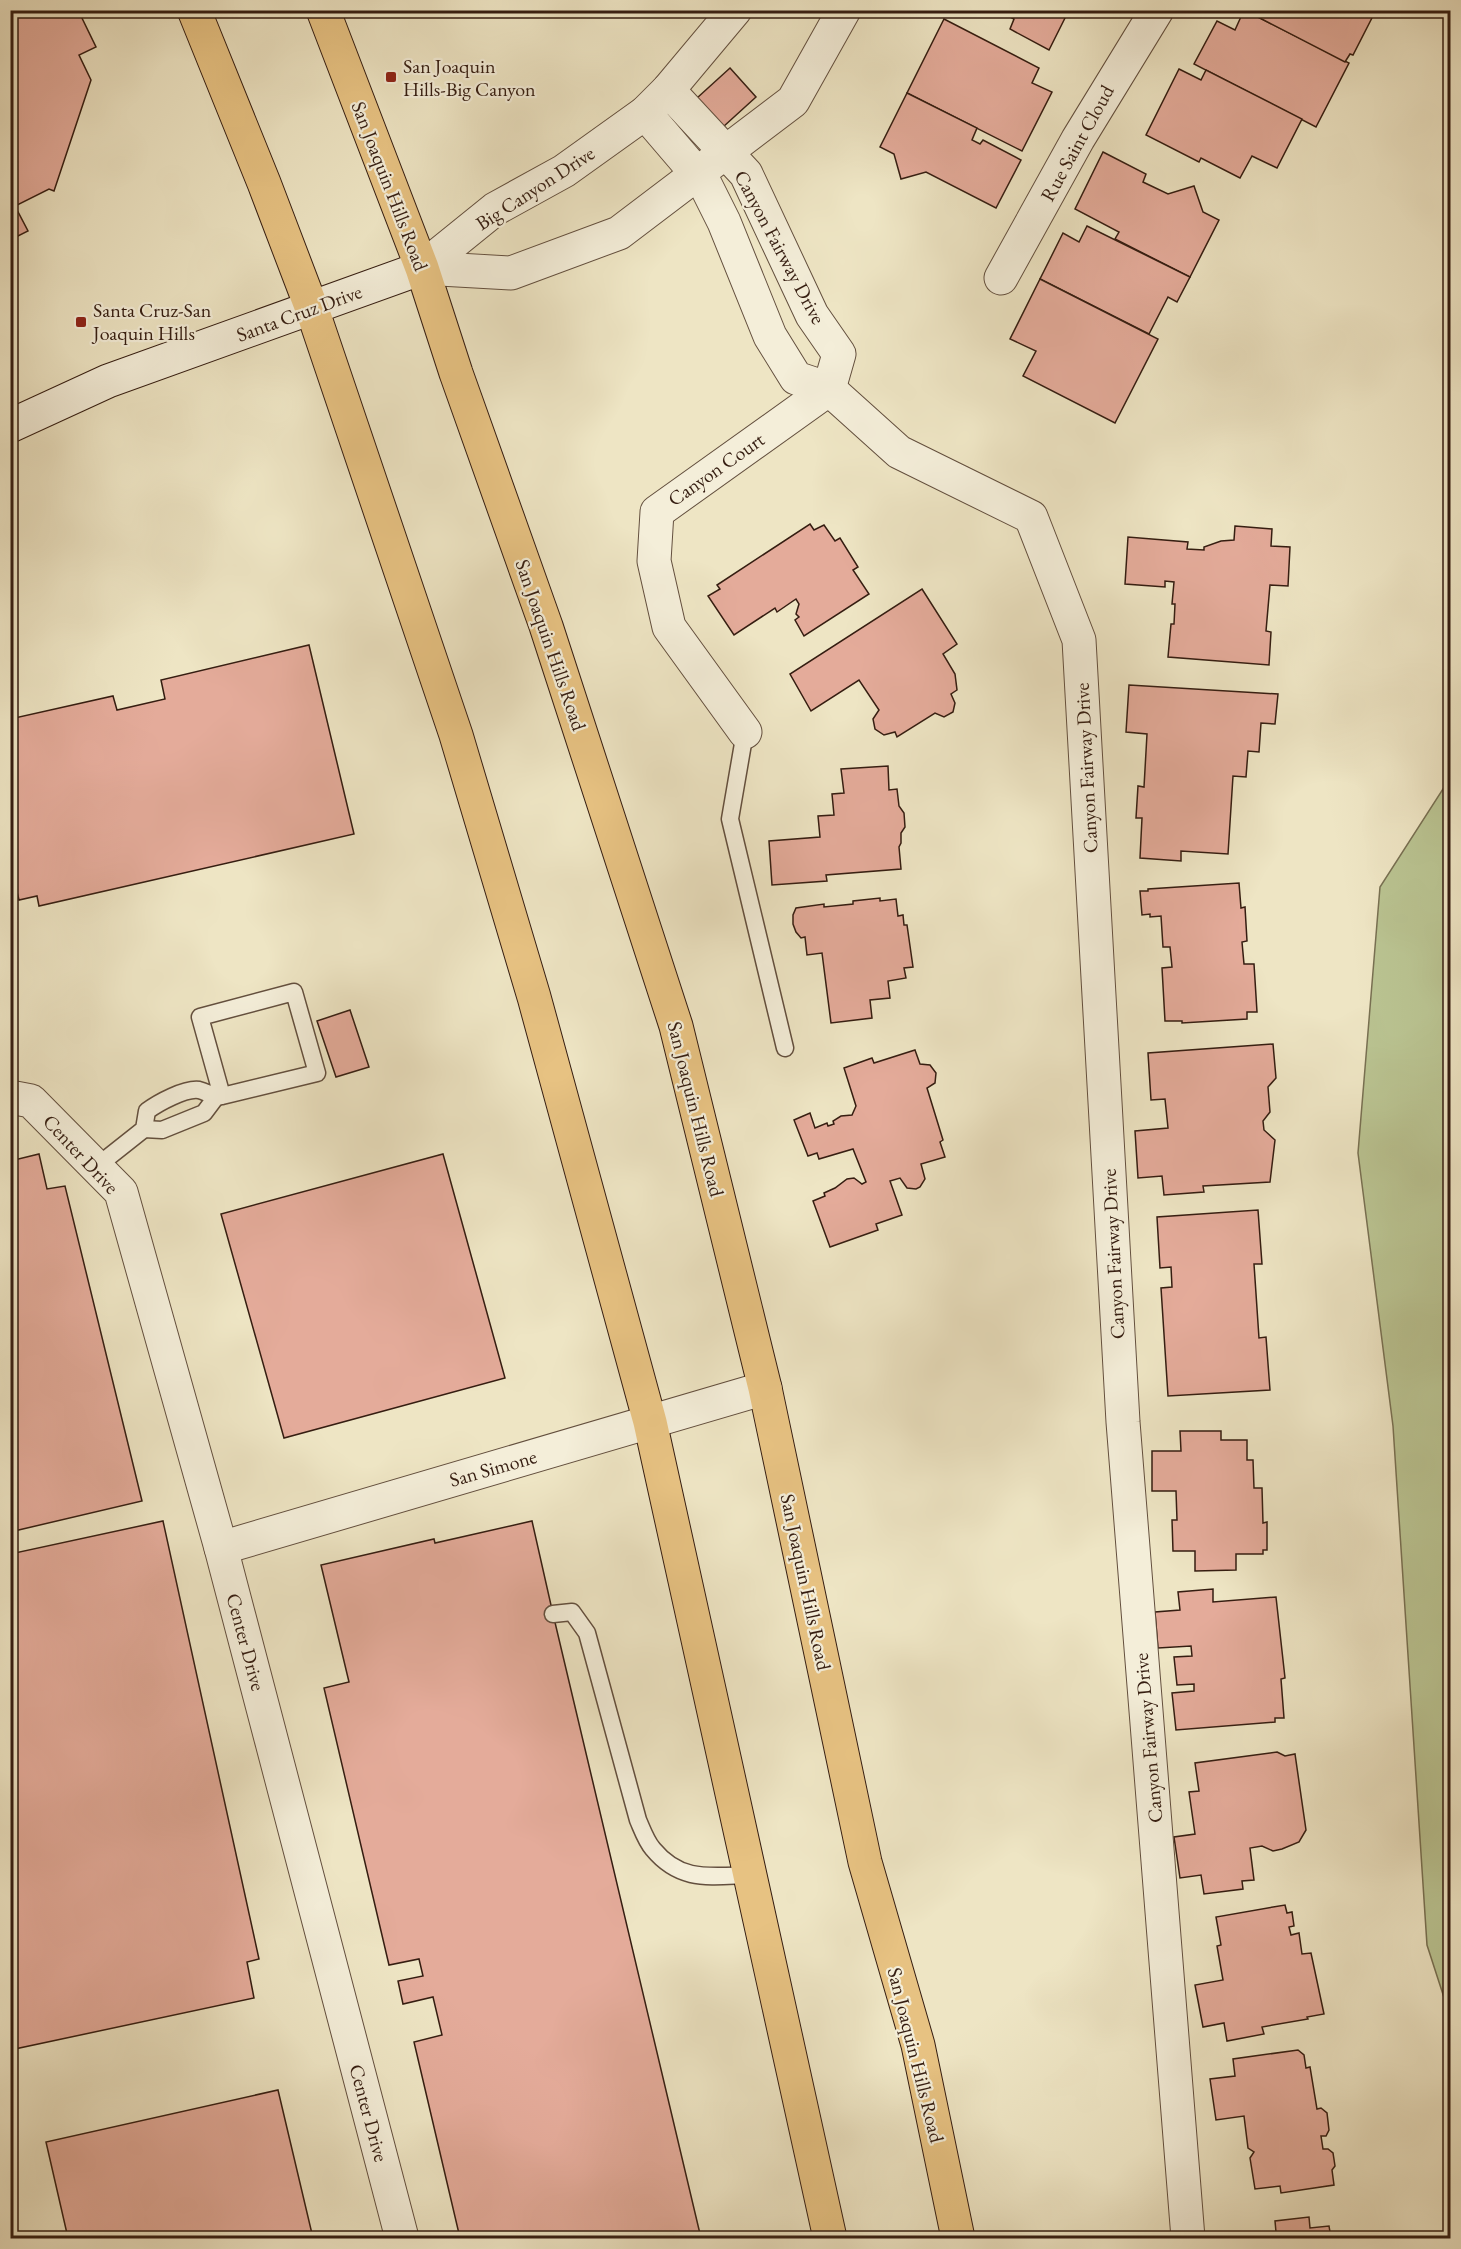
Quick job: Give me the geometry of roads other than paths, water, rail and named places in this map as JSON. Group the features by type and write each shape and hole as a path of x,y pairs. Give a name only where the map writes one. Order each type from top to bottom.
{"main road":[{"path":"194,10 312,309 456,735 534,997 650,1422 830,2238"},
{"name":"San Joaquin Hills Road","path":"322,10 422,268 456,373 546,626 676,1026 765,1388 865,1862 918,2045 958,2238"}],"street":[{"name":"Big Canyon Drive","path":"422,268 495,209 564,171 645,113 668,90 735,10"},
{"path":"422,268 511,273 619,233 793,101 844,10"},
{"name":"Rue Saint Cloud","path":"1001,278 1078,139 1157,10"},
{"name":"Canyon Fairway Drive","path":"668,90 746,174 812,315 839,354 829,389"},
{"name":"Canyon Fairway Drive","path":"645,113 697,172 724,222 770,336 796,378 829,389 899,452 1030,517 1079,640 1123,1422 1188,2238"},
{"name":"Santa Cruz Drive","path":"10,426 108,381 422,268"},
{"path":"753,292 793,274"},
{"name":"Canyon Court","path":"744,732 669,627 654,561 657,512 829,389"},
{"name":"Center Drive","path":"10,1097 31,1101 121,1192 221,1548 402,2238"},
{"name":"San Simone","path":"221,1548 765,1388"}],"lane":[{"path":"744,732 730,819 785,1048"},
{"path":"144,1129 147,1111 171,1097 198,1090 219,1097 317,1074 294,992 200,1017 219,1097"},
{"path":"96,1167 144,1129 162,1130 204,1113 219,1097"},
{"path":"553,1614 572,1612 587,1633 638,1820 652,1848 670,1866 692,1876 751,1875"}],"place":[{"name":"San Joaquin Hills-Big Canyon","path":"391,77"},
{"name":"Santa Cruz-San Joaquin Hills","path":"81,322"}]}
